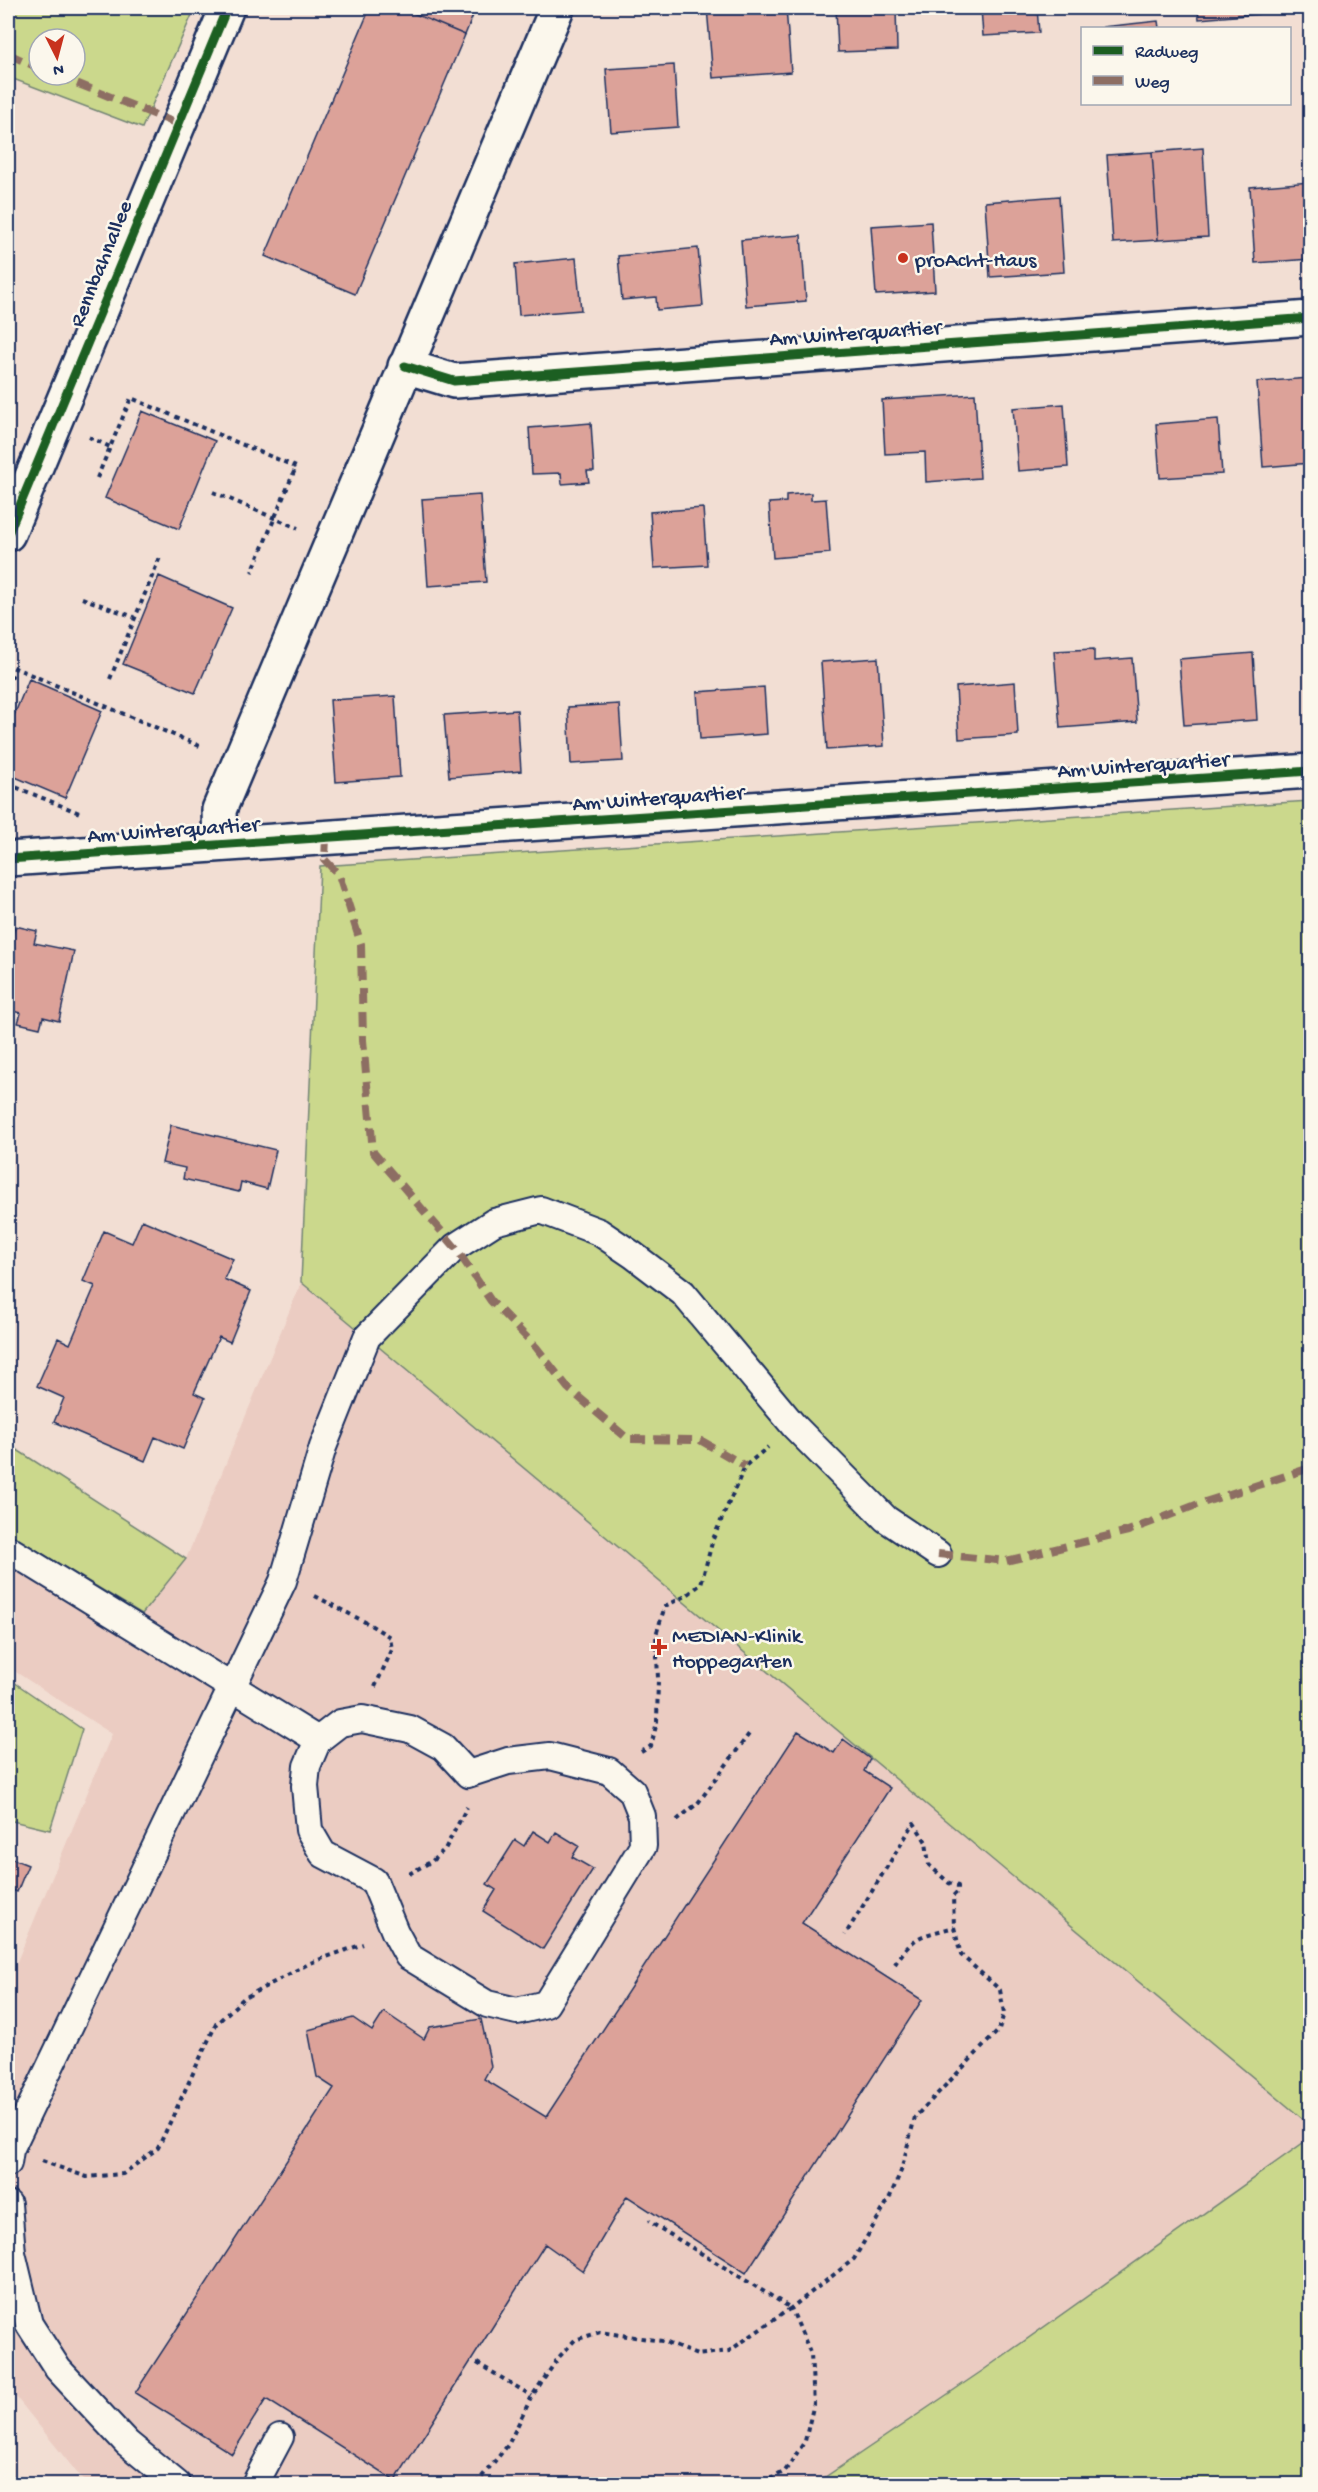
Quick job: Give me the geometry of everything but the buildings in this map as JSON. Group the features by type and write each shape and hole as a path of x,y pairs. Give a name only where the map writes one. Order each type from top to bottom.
{"street":[{"name":"Rennbahnallee","path":"8,534 227,8"},
{"name":"Am Winterquartier","path":"220,844 219,810 557,8"},
{"name":"Am Winterquartier","path":"405,366 454,381 1311,318"},
{"name":"Am Winterquartier","path":"8,859 1311,771"}],"lane":[{"path":"8,2154 283,1581 323,1447 367,1337 455,1247 494,1222 541,1210 599,1232 683,1293 794,1426 886,1519 938,1554"},
{"path":"8,1549 318,1740"},
{"path":"362,1719 410,1728 443,1747 468,1774 508,1761 550,1756 609,1771 632,1791 642,1816 643,1846 546,2004 517,2011 487,2004 408,1956 395,1932 374,1881 323,1854 309,1830 304,1786 307,1766 318,1740 340,1723 362,1719"},
{"path":"8,2204 12,2253 29,2324 58,2369 127,2443 177,2484"},
{"path":"255,2484 280,2437"}],"path":[{"path":"97,478 131,398 296,467 252,572"},
{"path":"83,435 110,447"},
{"path":"213,492 332,542"},
{"path":"110,679 160,557"},
{"path":"82,598 134,617"},
{"path":"8,687 15,668 239,763"},
{"path":"8,784 89,817"},
{"path":"609,1771 651,1746 657,1711 656,1635 665,1606 686,1596 701,1584 713,1539 745,1466 794,1426"},
{"path":"283,1581 390,1637 392,1650 362,1719"},
{"path":"643,1846 698,1803 749,1734"},
{"path":"374,1881 409,1874 432,1861 445,1849 466,1812 470,1790 468,1774"},
{"path":"476,2484 508,2445 532,2396 559,2357 575,2340 600,2332 662,2341 697,2355 729,2351 854,2259 889,2199 901,2171 915,2117 999,2030 1004,2013 1000,1990 961,1955 954,1927 953,1896 958,1892 958,1886 950,1883 930,1867 926,1842 914,1823 846,1935"},
{"path":"895,1964 918,1936 954,1927"},
{"path":"8,2154 87,2177 123,2174 158,2148 216,2024 244,1998 310,1963 395,1932"},
{"path":"648,2221 790,2308 810,2354 814,2403 804,2441 785,2471 762,2484"},
{"path":"477,2363 532,2396"}],"shaded area":[{"name":"MEDIAN-Klinik Hoppegarten","path":"479,856 1154,1993 1310,2125 1310,2138 982,2371 815,2484 86,2484 8,2387 8,1983 112,1734 8,1667 8,1444 186,1559"}],"green space":[{"path":"8,8 195,8 142,128 34,87 87,87 87,27 27,27 27,84 8,77"},
{"path":"1310,801 1310,2125 301,1282 320,866"},
{"path":"8,1444 186,1559 142,1614 8,1533"},
{"path":"8,1678 82,1729 50,1830 8,1820"},
{"path":"1310,2138 1310,2484 815,2484 982,2371"}],"marked path":[{"path":"8,54 27,63"},
{"path":"86,87 178,124"},
{"path":"326,837 325,860 339,875 361,944 363,1040 373,1152 455,1247 491,1301 536,1347 568,1388 628,1439 700,1440 745,1466"},
{"path":"938,1554 1006,1561 1128,1531 1196,1505 1310,1468"}],"cycle path":[{"path":"8,534 227,8"},
{"path":"405,366 454,381 1310,318"},
{"path":"8,859 1310,771"}],"place":[{"name":"proAcht-Haus","path":"903,258"},
{"name":"MEDIAN-Klinik Hoppegarten","path":"659,1647"}]}
